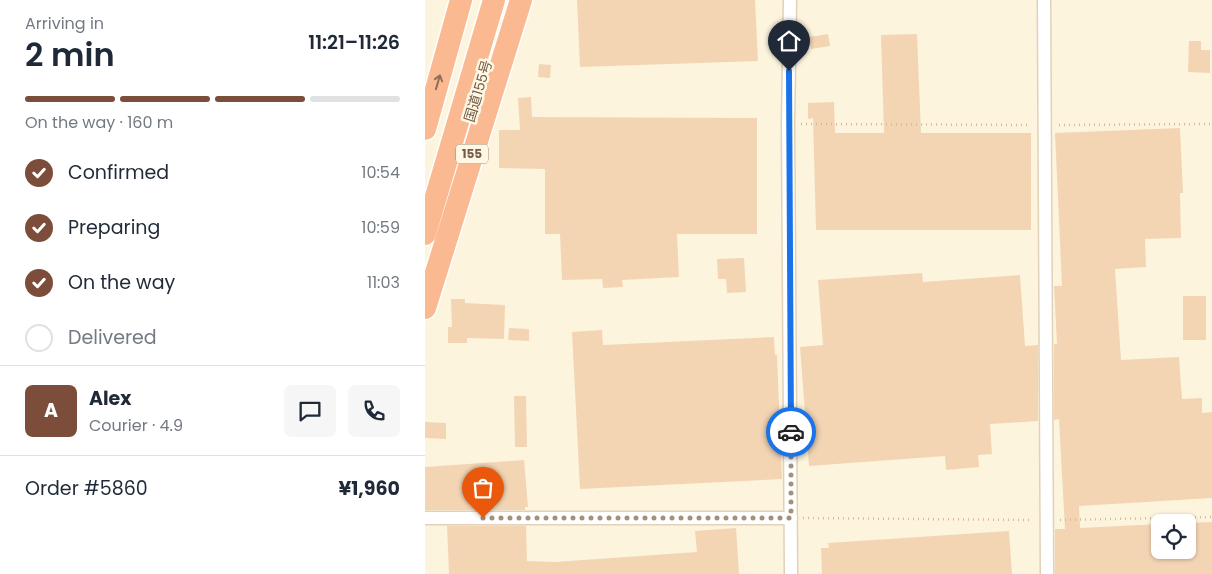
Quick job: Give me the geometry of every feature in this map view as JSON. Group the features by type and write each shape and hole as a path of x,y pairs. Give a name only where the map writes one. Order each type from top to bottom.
{"highway":[{"path":"425,126 461,0"},
{"name":"国道155号","path":"425,234 494,0"},
{"name":"国道155号","path":"425,268 505,0"},
{"name":"155","path":"425,308 521,0"}],"street":[{"path":"790,0 788,124 791,574"},
{"path":"1045,0 1047,574"},
{"path":"425,518 791,518"}],"path":[{"path":"788,124 1212,124"},
{"path":"791,518 1047,520 1212,517"}],"building":[{"path":"577,0 755,0 758,61 580,67"},
{"path":"828,34 830,46 811,49 809,37"},
{"path":"917,34 921,133 1031,133 1031,230 816,230 813,118 808,119 808,103 834,102 835,133 884,133 881,35"},
{"path":"1189,41 1201,41 1201,50 1210,50 1210,73 1188,72"},
{"path":"539,64 551,65 550,78 538,77"},
{"path":"531,97 532,117 757,118 757,234 677,234 679,277 622,280 623,287 603,288 602,279 562,280 560,234 545,234 545,169 499,168 499,130 520,130 518,98"},
{"path":"1180,128 1183,193 1180,193 1181,238 1145,239 1146,267 1115,269 1121,360 1179,357 1182,399 1202,398 1202,413 1212,412 1212,498 1079,506 1080,528 1151,524 1151,559 1196,559 1196,523 1212,522 1212,574 1055,574 1055,529 1065,529 1059,419 1054,420 1054,344 1057,344 1054,286 1062,286 1055,133"},
{"path":"744,258 746,292 727,293 726,279 718,279 717,259"},
{"path":"922,273 923,282 1020,275 1025,346 1038,345 1038,421 990,424 992,454 978,455 979,467 946,470 945,456 809,466 800,347 823,345 818,280"},
{"path":"1183,296 1206,296 1206,340 1183,340"},
{"path":"451,299 465,299 465,303 505,305 504,339 467,338 467,343 448,343 448,327 452,327"},
{"path":"509,328 529,329 529,341 508,340"},
{"path":"602,330 603,345 774,337 775,355 777,355 782,479 580,489 572,332"},
{"path":"514,396 526,396 527,447 515,447"},
{"path":"425,422 446,423 446,439 425,438"},
{"path":"524,460 528,507 525,507 525,510 425,510 425,467"},
{"path":"447,526 526,526 527,561 555,562 697,552 695,531 736,528 739,574 449,574"},
{"path":"1009,531 1012,574 822,574 821,548 829,548 828,543"}],"way so far":[{"path":"483,518 791,518 791,432"}],"route":[{"path":"789,71 791,432"}]}
